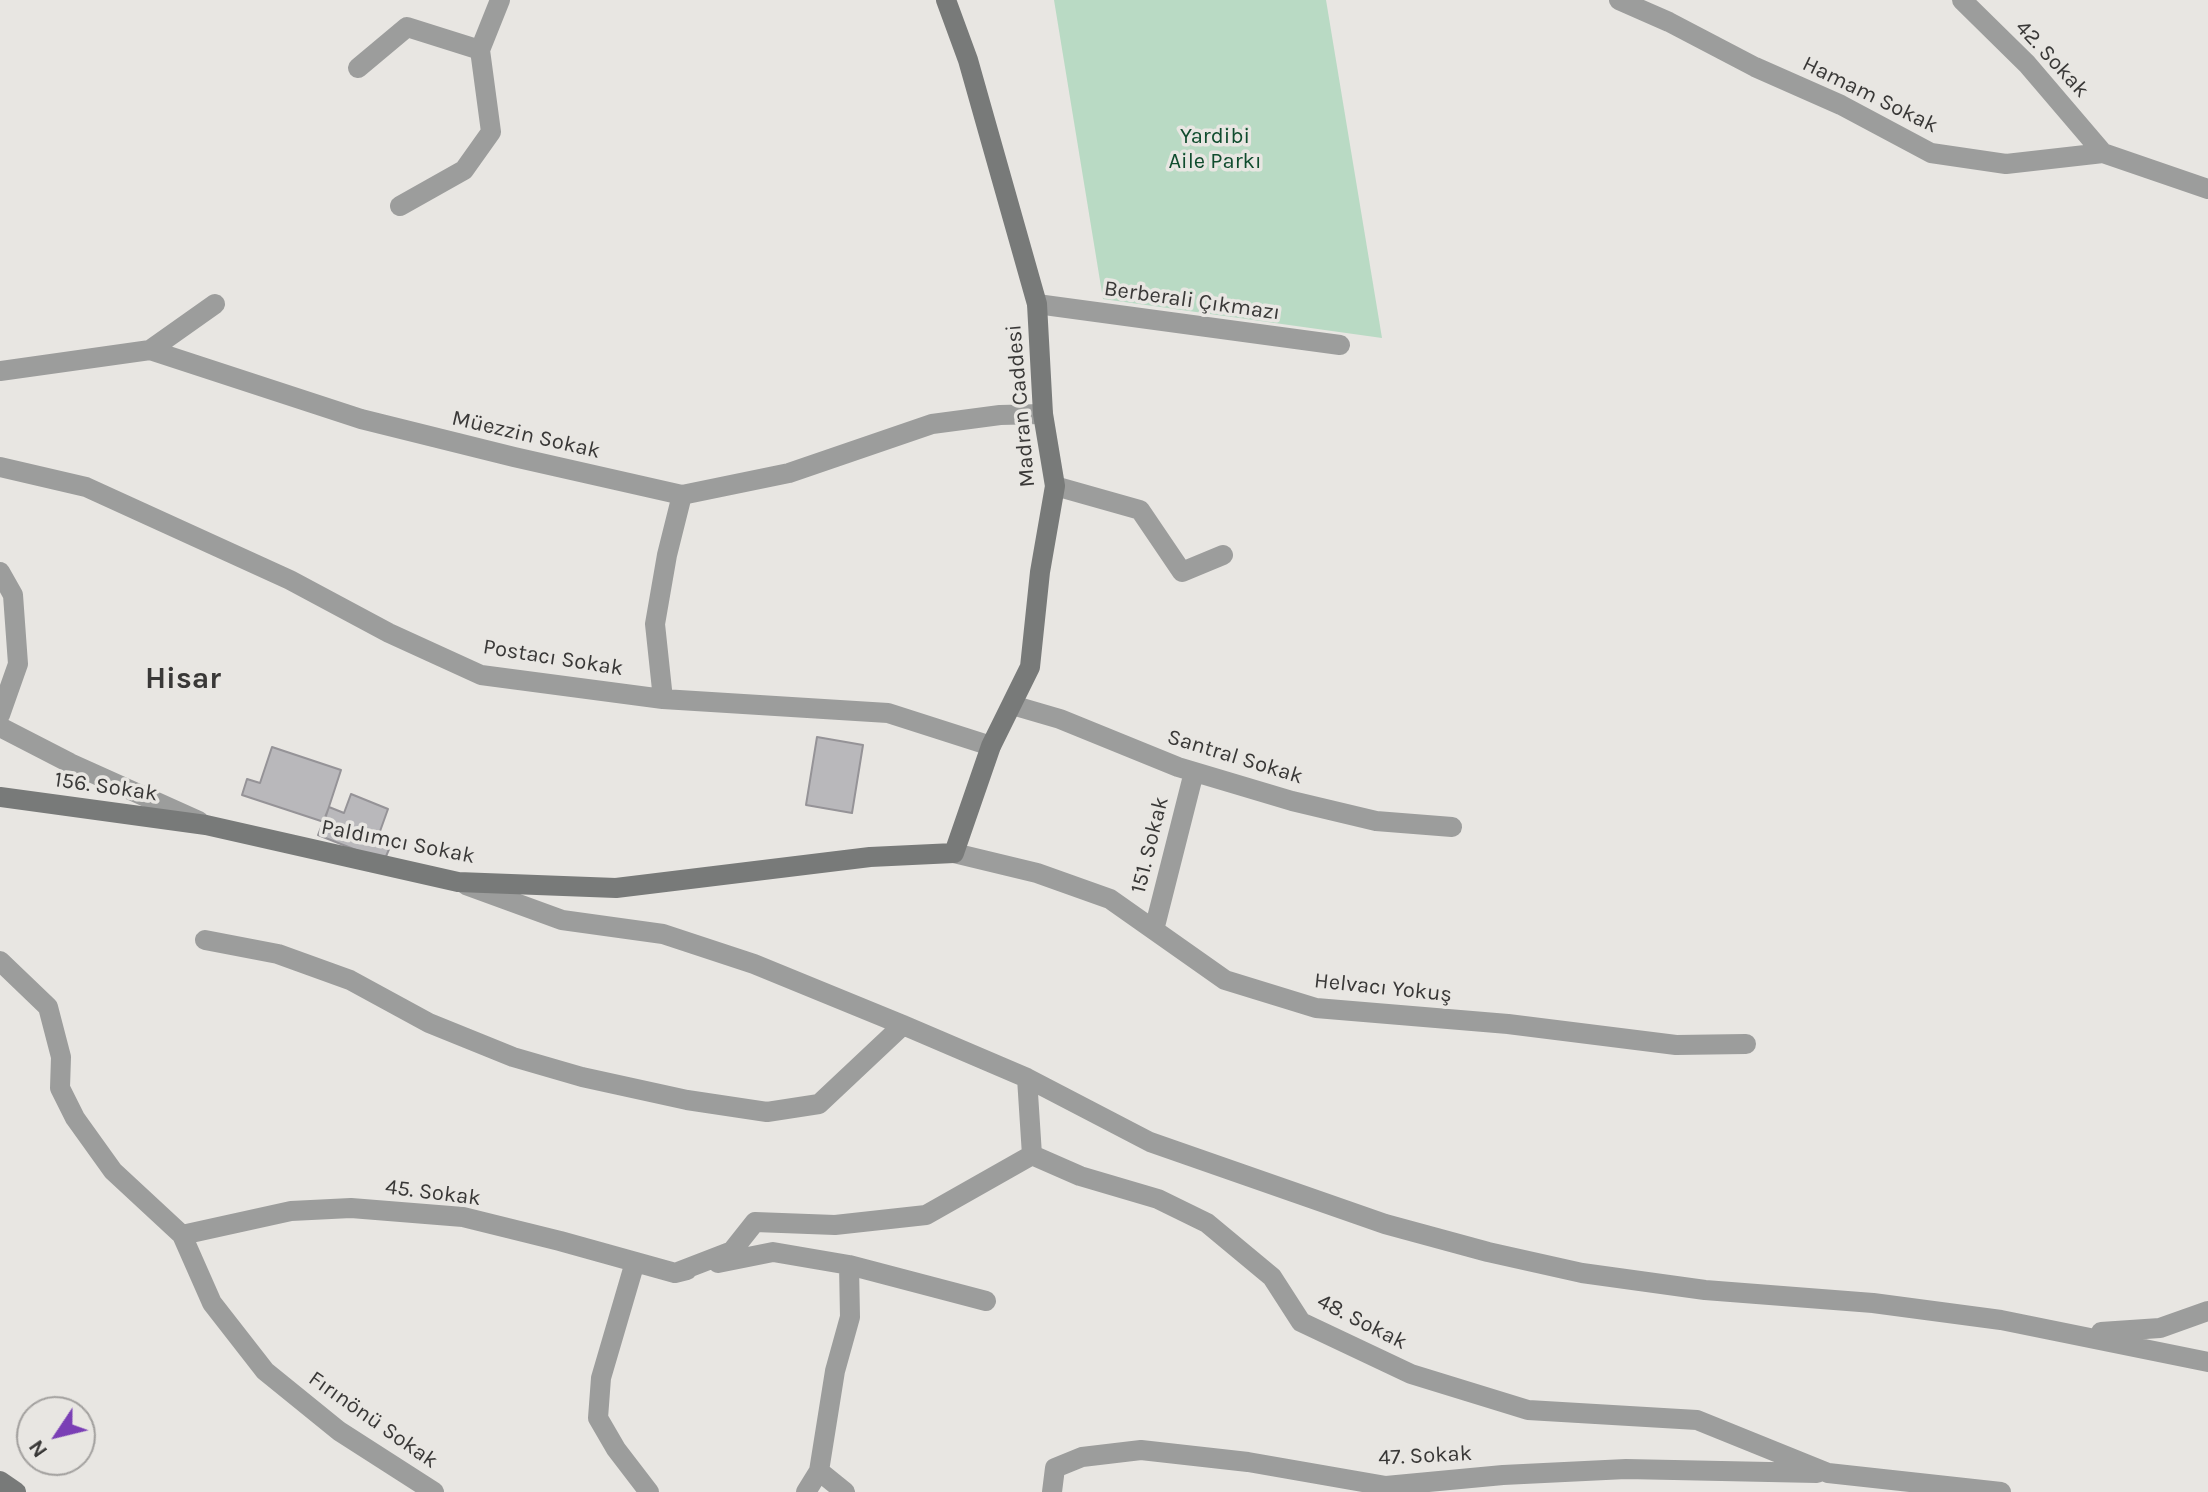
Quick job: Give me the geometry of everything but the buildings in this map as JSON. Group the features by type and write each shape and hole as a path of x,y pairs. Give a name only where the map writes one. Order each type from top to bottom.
{"street":[{"path":"400,206 464,170 491,132 480,50 500,0"},
{"name":"Madran Caddesi","path":"946,0 968,60 1037,304 1043,414 1055,486 1040,572 1030,667 991,746 954,853"},
{"name":"Hamam Sokak","path":"1619,0 1755,67 1841,105 1931,153 2006,164 2103,153 2208,189"},
{"path":"1651,0 1669,22"},
{"name":"42. Sokak","path":"1962,0 2027,64 2103,153"},
{"path":"358,68 407,27 480,50"},
{"path":"150,350 215,304"},
{"name":"Berberali Çıkmazı","path":"1037,304 1340,345"},
{"name":"Müezzin Sokak","path":"0,371 150,350 361,419 682,495 789,473 932,424 1000,415 1043,414"},
{"name":"Postacı Sokak","path":"0,467 86,487 290,580 389,633 481,675 663,699 888,713 991,746"},
{"path":"1055,486 1140,510 1182,572 1223,555"},
{"path":"663,699 655,624 682,495"},
{"path":"0,572 13,595 18,664 0,715"},
{"name":"Santral Sokak","path":"1012,705 1060,719 1194,772 1292,801 1376,821 1452,827"},
{"name":"Paldımcı Sokak","path":"0,727 70,763 206,825 458,882 616,888 870,857 954,853"},
{"name":"151. Sokak","path":"1154,930 1194,772"},
{"name":"156. Sokak","path":"0,797 206,825"},
{"name":"Helvacı Yokuş","path":"954,853 1037,873 1110,899 1225,980 1316,1008 1508,1024 1676,1045 1746,1044"},
{"path":"458,882 562,920 663,934 754,964 1027,1078 1150,1142 1385,1224 1582,1273 1705,1290 1873,1303 2001,1320 2208,1362"},
{"path":"205,940 278,954 350,980 429,1023 513,1057 582,1077 687,1100 767,1112 819,1104 903,1025"},
{"name":"Fırınönü Sokak","path":"0,961 48,1007 61,1057 60,1088 75,1118 113,1171 182,1235 212,1303 265,1371 339,1431 434,1492"},
{"path":"675,1273 732,1251 755,1222 835,1225 926,1215 1032,1155 1027,1078"},
{"name":"48. Sokak","path":"1032,1155 1080,1176 1158,1199 1207,1223 1272,1277 1301,1322 1411,1374 1528,1410 1697,1420 1828,1473 2001,1492"},
{"name":"45. Sokak","path":"182,1235 291,1211 351,1208 463,1217 675,1273"},
{"path":"675,1273 773,1252 849,1265 986,1301"},
{"path":"635,1262 601,1378 598,1418 616,1449 649,1492"},
{"path":"806,1492 819,1471 835,1371 850,1317 849,1265"},
{"path":"2073,1334 2160,1328 2208,1311"},
{"name":"47. Sokak","path":"1052,1492 1055,1468 1082,1457 1141,1450 1248,1462 1386,1486 1503,1475 1626,1469 1828,1473"},
{"path":"819,1471 845,1492"},
{"path":"0,1481 16,1492"}],"green space":[{"name":"Yardibi Aile Parkı","path":"1054,0 1326,0 1382,338 1103,299"}],"district":[{"name":"Hisar","path":"183,679"}]}
